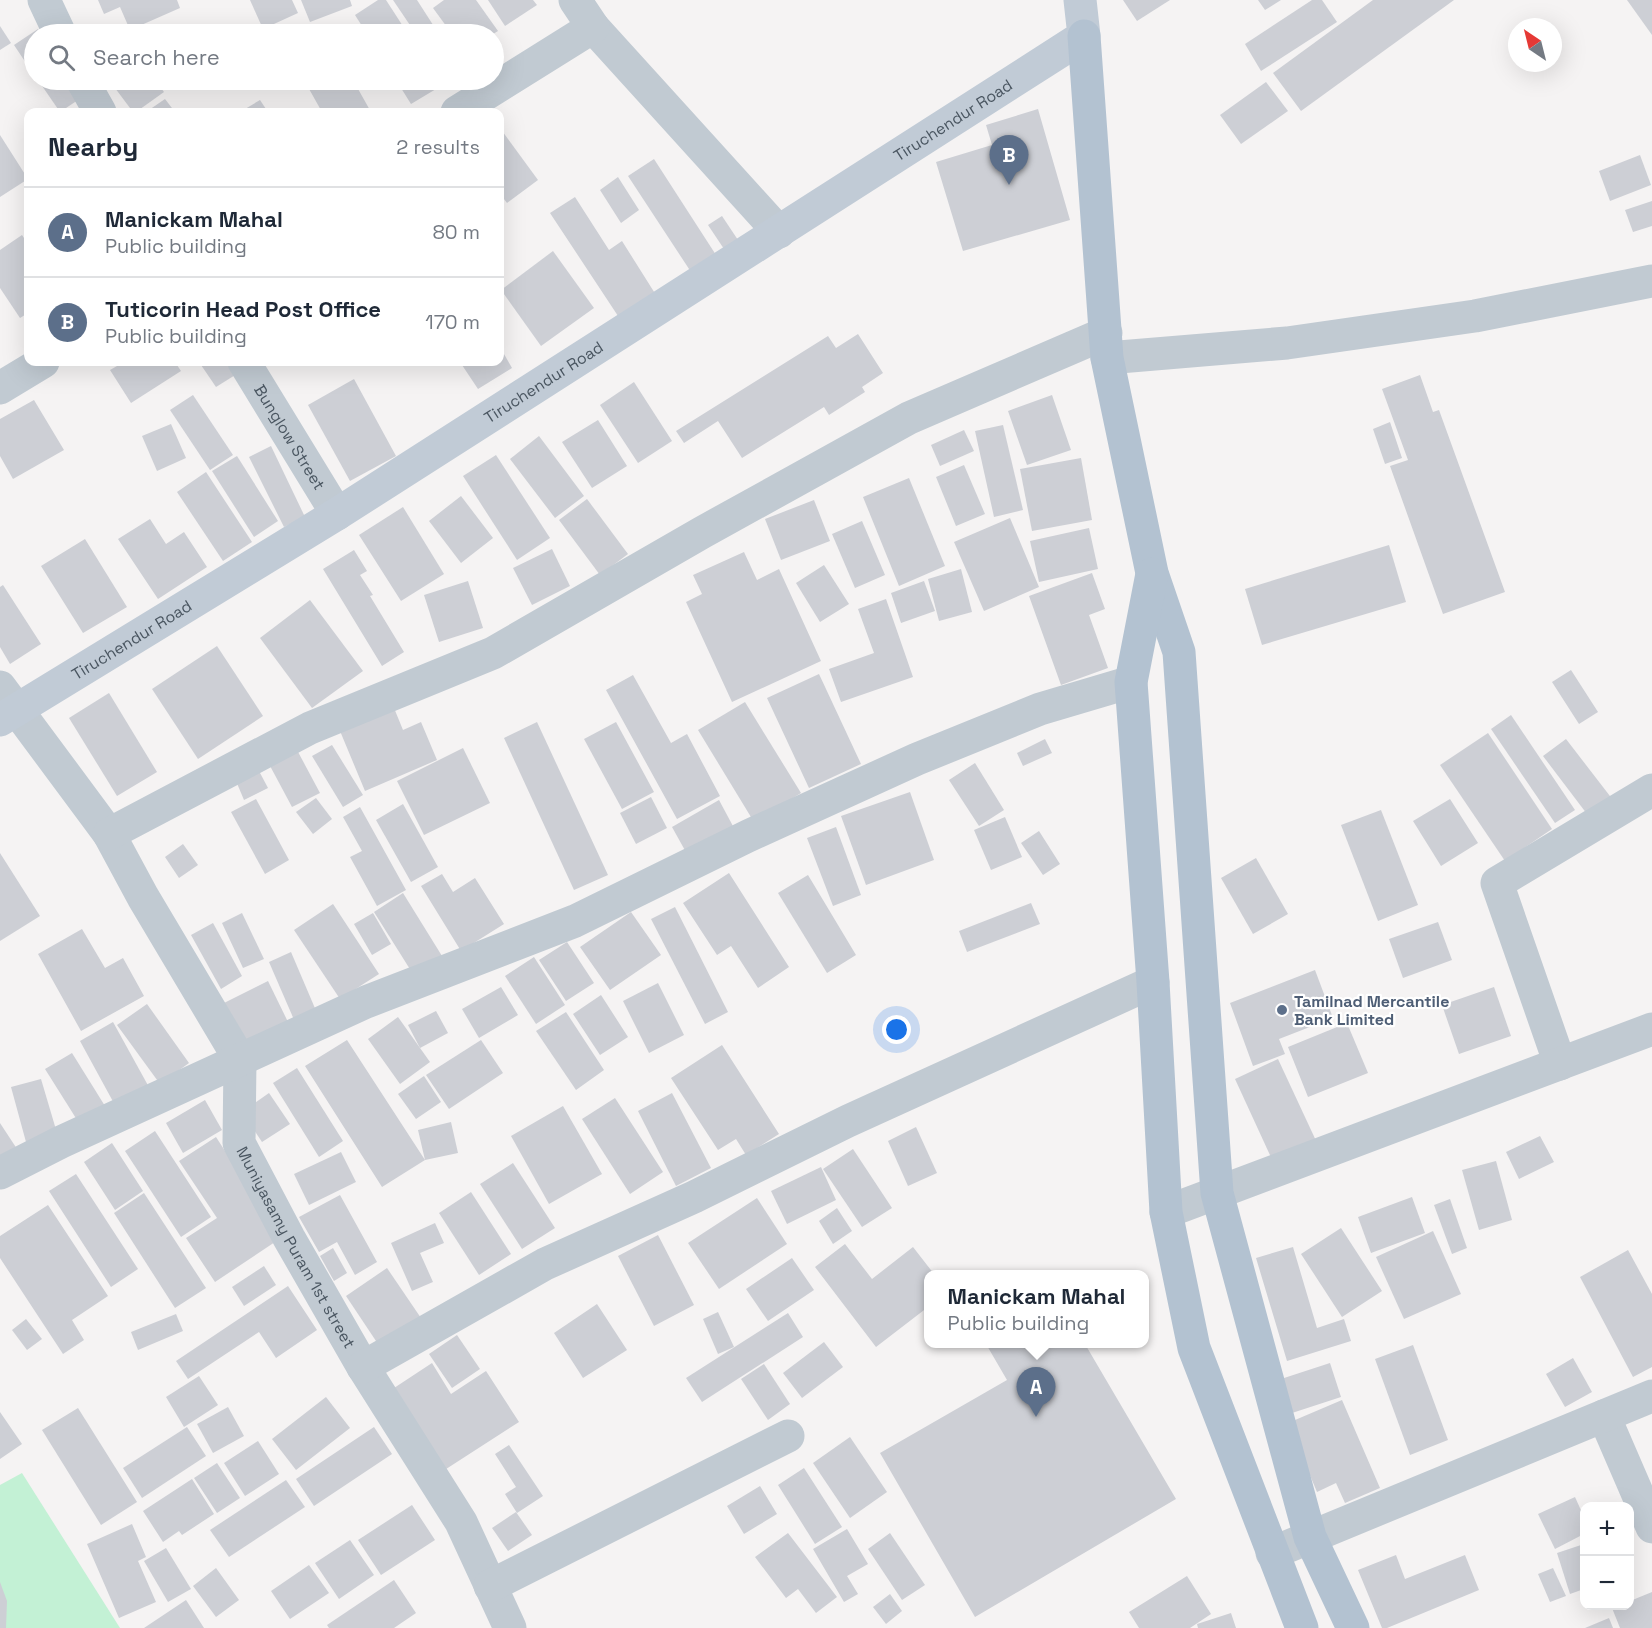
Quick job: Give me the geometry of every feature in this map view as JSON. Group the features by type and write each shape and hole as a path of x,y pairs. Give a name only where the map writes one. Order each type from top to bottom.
{"main road":[{"path":"1080,0 1106,346 1152,573 1179,651 1217,1192 1310,1537 1353,1628"},
{"name":"Tiruchendur Road","path":"6,705 337,514 1084,36"},
{"path":"1152,573 1131,682 1153,982 1166,1212 1194,1348 1302,1628"}],"street":[{"path":"44,0 55,24"},
{"path":"575,0 593,27 779,231"},
{"path":"504,83 593,27"},
{"path":"88,90 98,108"},
{"path":"463,108 492,90"},
{"path":"109,834 310,728 493,653 909,418 1106,346 1287,343 1475,316 1652,281"},
{"path":"0,388 36,366"},
{"name":"Bunglow Street","path":"245,366 337,514"},
{"path":"0,1173 366,1002 575,921 748,836 917,759 1040,709 1131,682"},
{"path":"6,705 109,834 143,897 240,1060"},
{"path":"1560,1064 1497,882 1652,790"},
{"path":"363,1367 545,1264 694,1197 848,1121 1153,982"},
{"path":"1166,1212 1652,1029"},
{"name":"Muniyasamy Puram 1st street","path":"240,1060 239,1143 289,1238 363,1367 461,1522 510,1628"},
{"path":"1272,1553 1652,1396"},
{"path":"1604,1416 1652,1527"},
{"path":"490,1586 788,1436"}],"green space":[{"path":"22,1473 120,1628 0,1628 0,1485"}],"building":[{"path":"98,0 177,0 180,8 144,24 127,24 120,7 104,14"},
{"path":"250,0 292,0 298,13 274,24 261,24"},
{"path":"301,0 350,0 352,6 310,22"},
{"path":"378,0 386,0 402,24 361,24 355,15"},
{"path":"393,0 417,0 432,24 409,24"},
{"path":"444,0 476,0 493,24 445,24 433,8"},
{"path":"488,0 533,0 537,5 505,26"},
{"path":"1123,0 1170,0 1137,21"},
{"path":"1258,0 1281,0 1265,10"},
{"path":"1312,0 1322,0 1337,22 1261,71 1245,44"},
{"path":"1373,0 1454,0 1301,111 1273,73"},
{"path":"1627,0 1652,0 1652,35"},
{"path":"0,26 11,43 0,50"},
{"path":"24,38 24,60 14,45"},
{"path":"1266,82 1288,111 1241,144 1220,115"},
{"path":"45,90 80,90 84,96 66,108 57,108"},
{"path":"116,90 162,90 164,92 142,108 130,108"},
{"path":"310,90 359,90 369,108 320,108"},
{"path":"402,90 434,90 411,104"},
{"path":"165,99 172,108 152,108"},
{"path":"260,100 265,108 247,108"},
{"path":"1038,109 1070,220 963,251 936,162 992,145 986,125"},
{"path":"504,133 538,180 507,203 504,199"},
{"path":"0,135 24,173 24,182 0,197"},
{"path":"1640,155 1651,185 1610,201 1599,171"},
{"path":"654,159 716,255 691,272 628,176"},
{"path":"618,177 639,210 621,223 600,190"},
{"path":"575,197 609,250 622,241 656,295 620,319 550,213"},
{"path":"1652,201 1652,226 1633,232 1625,210"},
{"path":"722,216 738,240 724,249 708,225"},
{"path":"22,235 24,238 24,316 20,318 0,288 0,250"},
{"path":"553,251 594,308 541,346 504,294 504,288"},
{"path":"858,334 883,373 862,387 865,392 829,415 824,407 742,458 718,421 684,443 676,431 828,336 836,348"},
{"path":"504,354 512,368 478,389 463,366 504,366"},
{"path":"117,366 178,366 181,371 131,403 110,370"},
{"path":"202,366 236,366 240,372 216,387"},
{"path":"1420,375 1433,412 1439,410 1505,592 1443,614 1390,466 1408,460 1382,389"},
{"path":"354,379 396,456 350,481 308,405"},
{"path":"634,382 672,441 638,463 600,405"},
{"path":"193,395 233,455 210,470 170,410"},
{"path":"1052,395 1071,450 1027,465 1008,411"},
{"path":"34,400 64,450 13,479 0,456 0,419"},
{"path":"598,420 627,466 592,488 562,442"},
{"path":"1390,422 1402,458 1385,464 1373,429"},
{"path":"171,424 186,458 157,471 142,436"},
{"path":"1003,425 1023,510 994,517 975,431"},
{"path":"964,430 974,451 940,466 931,445"},
{"path":"539,436 584,496 555,518 510,459"},
{"path":"271,446 305,517 284,527 249,457"},
{"path":"496,455 550,538 517,560 463,476"},
{"path":"237,456 278,521 254,537 212,471"},
{"path":"1081,458 1092,520 1032,531 1020,469"},
{"path":"964,465 985,514 956,526 936,477"},
{"path":"206,472 252,542 223,561 177,492"},
{"path":"909,478 945,566 899,586 863,497"},
{"path":"461,496 493,538 461,563 429,521"},
{"path":"587,499 628,554 600,575 559,520"},
{"path":"814,500 830,541 781,560 765,519"},
{"path":"403,507 444,574 401,601 359,535"},
{"path":"1010,518 1039,587 984,611 954,542"},
{"path":"150,519 166,544 184,532 207,567 158,599 118,539"},
{"path":"862,521 885,575 855,588 832,534"},
{"path":"1089,528 1098,569 1039,582 1030,541"},
{"path":"85,539 127,607 83,633 41,566"},
{"path":"1389,545 1406,602 1262,645 1245,589"},
{"path":"552,549 570,586 532,605 513,568"},
{"path":"354,550 367,571 360,575 373,595 370,596 404,652 382,666 323,569"},
{"path":"744,552 757,580 779,569 821,661 732,702 686,602 702,594 693,575"},
{"path":"824,565 849,604 820,622 796,583"},
{"path":"961,569 972,612 939,621 928,579"},
{"path":"1092,573 1105,609 1089,615 1108,668 1061,685 1029,596"},
{"path":"468,581 483,628 439,642 424,595"},
{"path":"924,581 935,611 901,623 891,593"},
{"path":"3,585 41,644 10,664 0,647 0,587"},
{"path":"886,599 913,677 841,702 829,669 874,653 858,609"},
{"path":"310,600 363,671 312,708 260,638"},
{"path":"217,646 263,716 198,759 152,689"},
{"path":"1571,670 1598,712 1579,724 1552,682"},
{"path":"819,674 861,764 809,788 767,698"},
{"path":"633,675 671,743 687,734 720,796 677,819 606,690"},
{"path":"109,693 157,772 117,796 69,718"},
{"path":"745,702 801,793 754,822 698,730"},
{"path":"394,708 403,730 421,722 437,760 365,791 340,731"},
{"path":"1511,715 1575,810 1555,823 1491,729"},
{"path":"537,722 608,875 574,890 504,738"},
{"path":"616,722 654,792 622,809 584,739"},
{"path":"1488,733 1552,829 1505,861 1440,765"},
{"path":"1045,739 1052,753 1023,766 1017,753"},
{"path":"1566,739 1613,800 1590,818 1543,756"},
{"path":"332,745 363,795 343,807 312,756"},
{"path":"463,748 490,803 424,835 397,781"},
{"path":"297,750 320,793 292,807 269,764"},
{"path":"975,763 1004,810 979,826 949,780"},
{"path":"259,771 268,788 244,800 236,781"},
{"path":"910,792 934,860 866,885 841,816"},
{"path":"651,797 667,828 636,844 620,813"},
{"path":"316,798 332,819 313,834 296,812"},
{"path":"256,799 289,860 265,874 231,812"},
{"path":"1450,799 1478,843 1441,866 1413,821"},
{"path":"719,800 734,828 687,854 672,827"},
{"path":"403,804 438,867 411,882 376,820"},
{"path":"360,807 406,890 377,906 350,857 362,851 343,817"},
{"path":"1381,810 1418,905 1378,921 1341,825"},
{"path":"1005,817 1022,857 991,870 974,830"},
{"path":"836,827 861,895 833,906 807,838"},
{"path":"1039,831 1060,864 1043,875 1021,843"},
{"path":"183,844 198,865 179,878 165,857"},
{"path":"0,853 40,916 0,941"},
{"path":"1256,858 1288,914 1253,934 1221,878"},
{"path":"729,873 789,967 758,988 731,946 717,955 683,903"},
{"path":"442,874 453,892 475,878 504,924 461,951 421,886"},
{"path":"808,875 856,955 827,973 778,893"},
{"path":"403,893 442,956 413,974 374,912"},
{"path":"1031,903 1040,924 967,952 959,931"},
{"path":"333,904 379,974 340,999 294,930"},
{"path":"675,907 728,1012 705,1024 651,919"},
{"path":"631,912 661,955 610,990 580,947"},
{"path":"242,913 264,959 243,968 222,923"},
{"path":"373,913 391,944 372,955 354,924"},
{"path":"1438,922 1452,960 1403,978 1389,939"},
{"path":"213,923 242,976 221,989 191,935"},
{"path":"82,929 105,968 123,958 144,996 81,1031 38,954"},
{"path":"567,942 594,983 566,1001 539,960"},
{"path":"291,952 317,1013 295,1022 269,962"},
{"path":"534,957 565,1005 536,1024 505,976"},
{"name":"Tamilnad Mercantile Bank Limited","path":"1315,970 1333,1018 1279,1039 1285,1054 1253,1066 1230,1003"},
{"path":"268,981 288,1022 244,1044 224,1003"},
{"path":"658,983 684,1035 649,1053 623,1001"},
{"path":"501,987 518,1015 479,1038 462,1009"},
{"path":"1494,987 1511,1036 1459,1054 1442,1005"},
{"path":"601,995 628,1037 600,1055 573,1014"},
{"path":"147,1004 189,1063 160,1084 117,1025"},
{"path":"436,1011 448,1033 420,1048 408,1025"},
{"path":"566,1012 604,1070 576,1090 536,1031"},
{"path":"398,1017 430,1062 400,1084 368,1039"},
{"path":"113,1022 150,1089 116,1107 80,1041"},
{"path":"1347,1023 1368,1073 1308,1097 1288,1047"},
{"path":"347,1040 425,1160 382,1187 305,1066"},
{"path":"481,1040 503,1073 449,1109 426,1075"},
{"path":"722,1045 779,1134 746,1155 736,1139 718,1150 671,1078"},
{"path":"72,1053 105,1106 79,1123 45,1069"},
{"path":"1278,1059 1318,1145 1275,1166 1235,1079"},
{"path":"297,1068 343,1141 319,1157 273,1083"},
{"path":"424,1076 441,1102 416,1119 398,1094"},
{"path":"41,1079 57,1133 26,1142 11,1087"},
{"path":"269,1093 290,1124 262,1142 242,1112"},
{"path":"672,1093 711,1168 676,1186 638,1111"},
{"path":"615,1098 663,1172 630,1194 582,1119"},
{"path":"205,1100 222,1130 183,1153 166,1123"},
{"path":"563,1106 602,1174 549,1204 511,1136"},
{"path":"451,1122 458,1153 425,1160 418,1130"},
{"path":"0,1123 19,1152 0,1164"},
{"path":"916,1127 937,1173 908,1186 888,1141"},
{"path":"155,1131 211,1217 181,1237 125,1151"},
{"path":"1540,1136 1554,1162 1519,1179 1506,1152"},
{"path":"216,1137 281,1238 215,1282 186,1238 217,1218 179,1161"},
{"path":"112,1143 143,1191 115,1210 84,1162"},
{"path":"853,1149 892,1208 862,1227 823,1169"},
{"path":"341,1152 356,1182 309,1205 294,1174"},
{"path":"1496,1161 1512,1220 1479,1230 1462,1170"},
{"path":"513,1163 555,1228 522,1249 480,1184"},
{"path":"821,1167 836,1200 787,1224 771,1191"},
{"path":"76,1174 138,1269 111,1287 49,1191"},
{"path":"471,1192 511,1254 479,1275 439,1213"},
{"path":"144,1193 206,1288 175,1308 114,1213"},
{"path":"340,1195 377,1262 355,1275 337,1242 319,1252 299,1217"},
{"path":"1412,1197 1425,1233 1371,1253 1358,1217"},
{"path":"757,1198 787,1244 719,1289 688,1243"},
{"path":"1450,1199 1467,1248 1452,1254 1434,1205"},
{"path":"48,1205 108,1296 72,1320 84,1340 63,1354 0,1258 0,1236"},
{"path":"837,1208 852,1231 833,1244 819,1221"},
{"path":"435,1223 444,1243 420,1253 433,1282 412,1291 391,1243"},
{"path":"1341,1228 1382,1291 1342,1317 1301,1254"},
{"path":"1433,1231 1461,1294 1404,1319 1376,1257"},
{"path":"658,1235 694,1305 654,1326 618,1256"},
{"path":"845,1244 872,1279 913,1247 931,1270 924,1270 924,1310 876,1347 815,1267"},
{"path":"1293,1247 1317,1328 1344,1319 1351,1341 1287,1361 1256,1258"},
{"path":"333,1248 347,1273 334,1281 320,1256"},
{"path":"1628,1250 1652,1294 1652,1367 1633,1377 1580,1277"},
{"path":"792,1258 814,1290 768,1321 746,1289"},
{"path":"264,1266 276,1285 244,1306 232,1287"},
{"path":"387,1268 423,1321 382,1350 346,1296"},
{"path":"288,1286 317,1330 276,1358 259,1332 188,1379 176,1361"},
{"path":"597,1304 627,1350 583,1378 554,1333"},
{"path":"718,1312 734,1347 718,1354 703,1319"},
{"path":"788,1313 803,1337 702,1402 686,1378"},
{"path":"176,1314 183,1331 138,1350 131,1332"},
{"path":"26,1319 42,1339 27,1350 12,1330"},
{"path":"457,1335 480,1369 452,1388 429,1354"},
{"path":"824,1342 843,1367 802,1398 783,1373"},
{"path":"1413,1345 1448,1440 1410,1455 1375,1359"},
{"path":"988,1348 1087,1348 1176,1499 975,1617 880,1453 1007,1380"},
{"path":"1573,1358 1592,1392 1565,1407 1546,1374"},
{"path":"432,1363 451,1394 486,1371 519,1422 443,1471 391,1390"},
{"path":"1330,1363 1341,1397 1292,1413 1281,1379"},
{"path":"764,1364 790,1404 768,1420 741,1379"},
{"path":"199,1376 218,1405 184,1427 166,1397"},
{"path":"326,1397 350,1428 296,1470 272,1439"},
{"path":"1342,1400 1380,1488 1345,1503 1336,1483 1317,1492 1288,1423"},
{"path":"228,1407 244,1436 213,1453 197,1424"},
{"path":"78,1408 137,1502 101,1525 42,1430"},
{"path":"0,1412 22,1444 0,1459"},
{"path":"187,1427 206,1456 142,1498 123,1468"},
{"path":"374,1427 392,1454 314,1506 296,1479"},
{"path":"850,1437 887,1492 850,1518 813,1463"},
{"path":"258,1441 279,1474 245,1496 224,1463"},
{"path":"509,1445 543,1496 517,1513 505,1494 516,1487 495,1454"},
{"path":"217,1463 240,1498 217,1513 194,1478"},
{"path":"804,1468 842,1527 815,1544 778,1485"},
{"path":"192,1479 214,1514 182,1535 179,1531 163,1542 143,1511"},
{"path":"286,1480 305,1507 229,1557 210,1530"},
{"path":"760,1486 777,1514 744,1534 727,1506"},
{"path":"1575,1497 1580,1508 1580,1536 1555,1549 1538,1514"},
{"path":"412,1505 435,1540 381,1575 358,1540"},
{"path":"516,1512 532,1535 508,1551 492,1528"},
{"path":"132,1524 146,1557 138,1561 156,1602 119,1618 87,1544"},
{"path":"847,1529 868,1564 847,1576 858,1594 844,1602 813,1549"},
{"path":"788,1533 837,1597 816,1613 798,1589 786,1598 755,1557"},
{"path":"890,1533 925,1585 902,1600 868,1549"},
{"path":"350,1540 374,1575 339,1599 315,1563"},
{"path":"1580,1545 1580,1590 1570,1594 1557,1553"},
{"path":"166,1548 191,1589 168,1602 144,1561"},
{"path":"1396,1555 1405,1579 1465,1555 1479,1590 1387,1628 1382,1628 1358,1570"},
{"path":"309,1565 329,1593 290,1619 271,1591"},
{"path":"216,1568 239,1600 216,1617 193,1586"},
{"path":"1553,1568 1566,1596 1550,1602 1538,1574"},
{"path":"1187,1576 1211,1614 1190,1628 1139,1628 1129,1612"},
{"path":"394,1580 416,1613 394,1628 329,1628 327,1625"},
{"path":"0,1582 7,1601 6,1628 0,1628"},
{"path":"1652,1592 1652,1628 1620,1628 1613,1610 1634,1610 1634,1599"},
{"path":"890,1594 902,1611 886,1624 873,1607"},
{"path":"186,1600 204,1628 144,1628"},
{"path":"1231,1613 1236,1628 1198,1628 1197,1624"},
{"path":"1609,1618 1613,1628 1585,1628"}],"place":[{"name":"Tuticorin Head Post Office","path":"1009,185"},
{"name":"Tamilnad Mercantile Bank Limited","path":"1282,1010"},
{"name":"Manickam Mahal","path":"1036,1417"}]}
